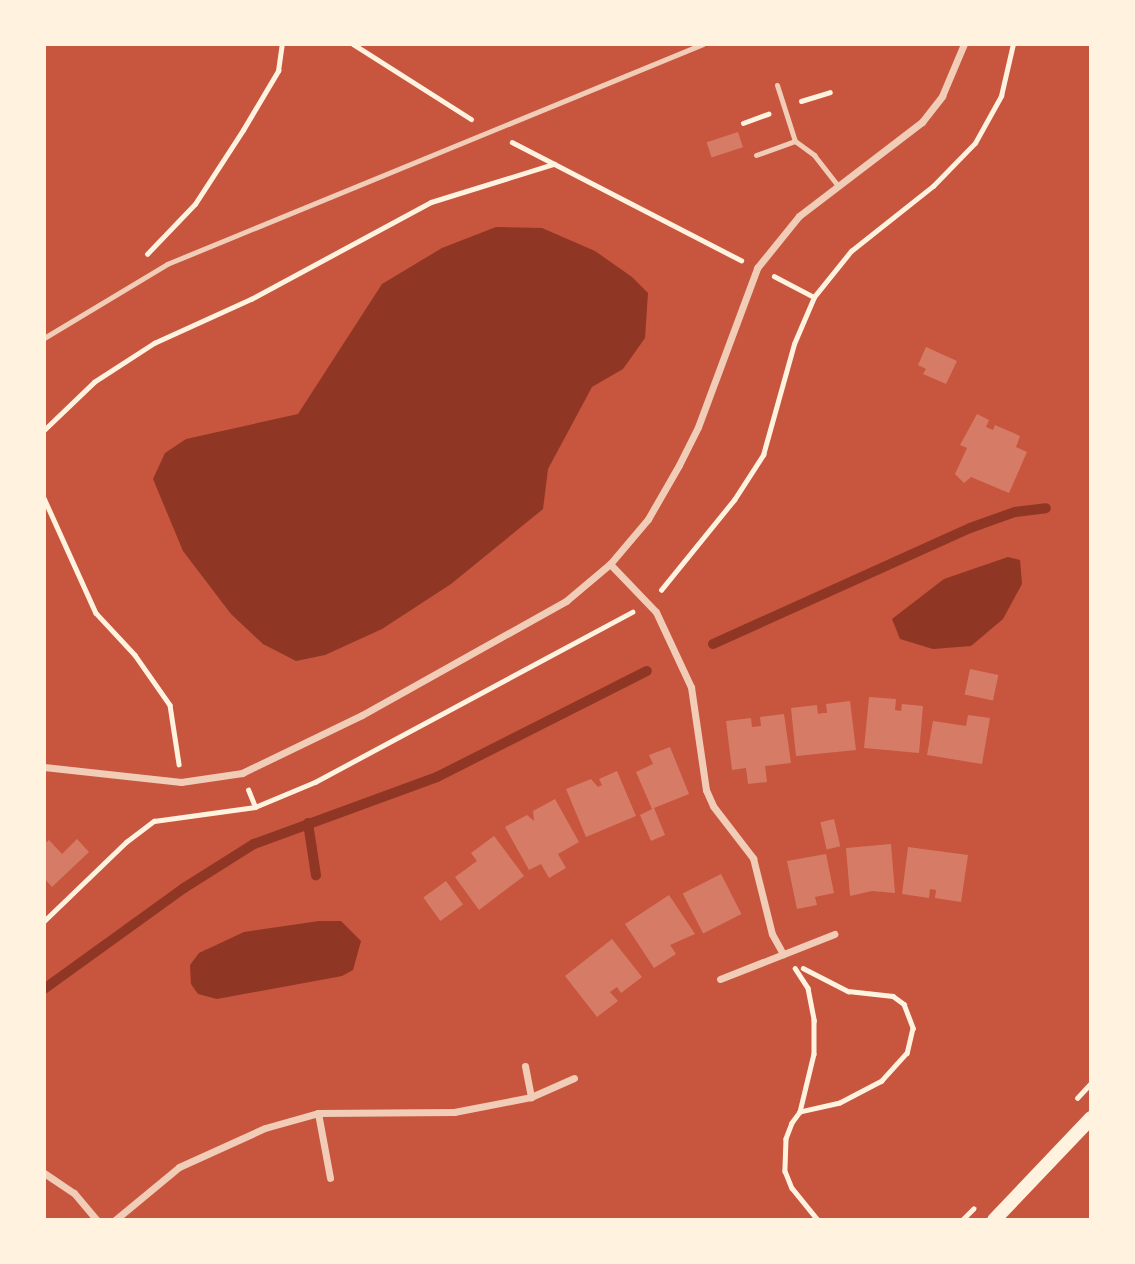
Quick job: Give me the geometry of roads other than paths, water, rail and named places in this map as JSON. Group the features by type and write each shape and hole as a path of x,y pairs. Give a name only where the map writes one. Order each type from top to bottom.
{"main road":[{"path":"994,1220 1091,1118"}],"street":[{"path":"44,766 181,782 242,773 362,715 566,601 610,564 648,519 698,427 757,268 799,216 922,122 951,79 964,44"},
{"path":"610,564 656,612 691,687 706,790 713,806 753,858 772,934 783,954"},
{"path":"720,979 834,934"},
{"path":"525,1066 531,1097"},
{"path":"115,1220 179,1167 207,1151 318,1113 454,1112 531,1097 574,1078"},
{"path":"318,1113 330,1178"},
{"path":"44,1173 74,1193 97,1220"}],"lane":[{"path":"44,338 167,264 703,44"},
{"path":"777,85 795,141 814,155 838,186"},
{"path":"756,155 795,141"}],"waterway":[{"path":"713,644 970,528 1015,512 1046,508"},
{"path":"44,989 184,888 254,844 437,777 647,671"},
{"path":"308,823 316,875"}]}
